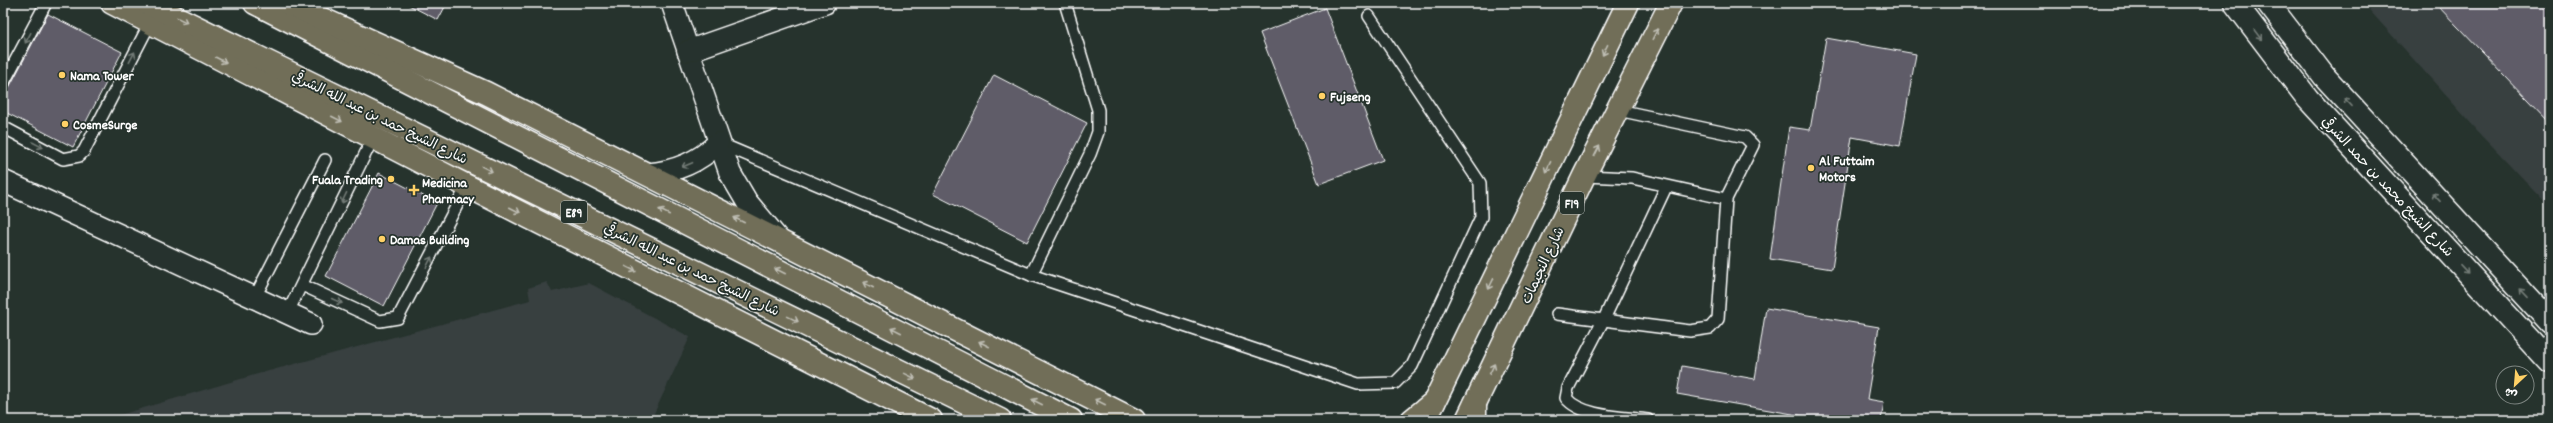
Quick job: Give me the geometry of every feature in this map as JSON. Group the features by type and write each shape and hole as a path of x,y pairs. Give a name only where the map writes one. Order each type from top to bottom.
{"main road":[{"path":"112,3 148,13 373,138 931,420"},
{"path":"255,3 1071,420"},
{"path":"287,3 486,93 1134,420"},
{"path":"1412,420 1430,411 1628,3"},
{"name":"شارع النجيمات","path":"1472,415 1584,176 1671,3"},
{"name":"شارع الشيخ محمد بن حمد الشرقي","path":"2235,3 2308,99 2550,362"},
{"name":"شارع الشيخ محمد بن حمد الشرقي","path":"2268,3 2324,76 2550,322"},
{"name":"شارع الشيخ حمد بن عبد الله الشرقي","path":"148,13 1000,420"}],"street":[{"path":"672,3 718,143 730,173 747,202 782,242"},
{"path":"688,51 825,3"},
{"path":"647,174 683,167 702,157 718,143"},
{"path":"3,181 311,324"}],"lane":[{"path":"3,84 46,3"},
{"path":"1031,275 1090,154 1098,132 1098,110 1065,3"},
{"path":"3,127 63,159 79,156 84,151 148,13"},
{"path":"718,143 1031,275 1358,384 1395,383 1412,366 1481,217 1480,183 1369,16"},
{"path":"1557,314 1690,331 1710,328 1718,319 1726,199 1751,152 1753,145 1751,140 1618,110"},
{"path":"288,312 373,138"},
{"path":"255,297 325,160"},
{"path":"1584,176 1632,178 1666,187 1726,199"},
{"path":"302,285 380,321 398,318 467,186"},
{"path":"1648,420 1582,411 1572,405 1566,398 1568,388 1604,319 1666,187"}],"shaded area":[{"path":"2363,3 2550,3 2550,207 2476,129"},
{"path":"547,282 552,292 589,283 690,337 651,420 103,420 254,375 530,300 528,288"}],"building":[{"path":"405,3 447,3 438,20"},
{"path":"2435,3 2550,3 2550,123"},
{"name":"Fujseng","path":"1325,8 1383,160 1319,184 1260,33"},
{"name":"Nama Tower","path":"48,14 122,52 73,147 3,111 3,99"},
{"path":"1826,38 1916,54 1900,146 1852,137 1832,269 1770,259 1789,127 1810,130"},
{"path":"994,75 1087,123 1027,242 933,194"},
{"name":"Damas Building","path":"379,173 437,203 384,306 326,276"},
{"path":"1766,308 1879,327 1867,399 1884,402 1881,420 1827,420 1677,394 1682,366 1755,379"}],"place":[{"name":"Nama Tower","path":"62,75"},
{"name":"Fujseng","path":"1322,96"},
{"name":"CosmeSurge","path":"65,124"},
{"name":"Al Futtaim Motors","path":"1811,168"},
{"name":"Fuala Trading","path":"391,179"},
{"name":"Medicina Pharmacy","path":"414,190"},
{"name":"Damas Building","path":"382,239"}]}
